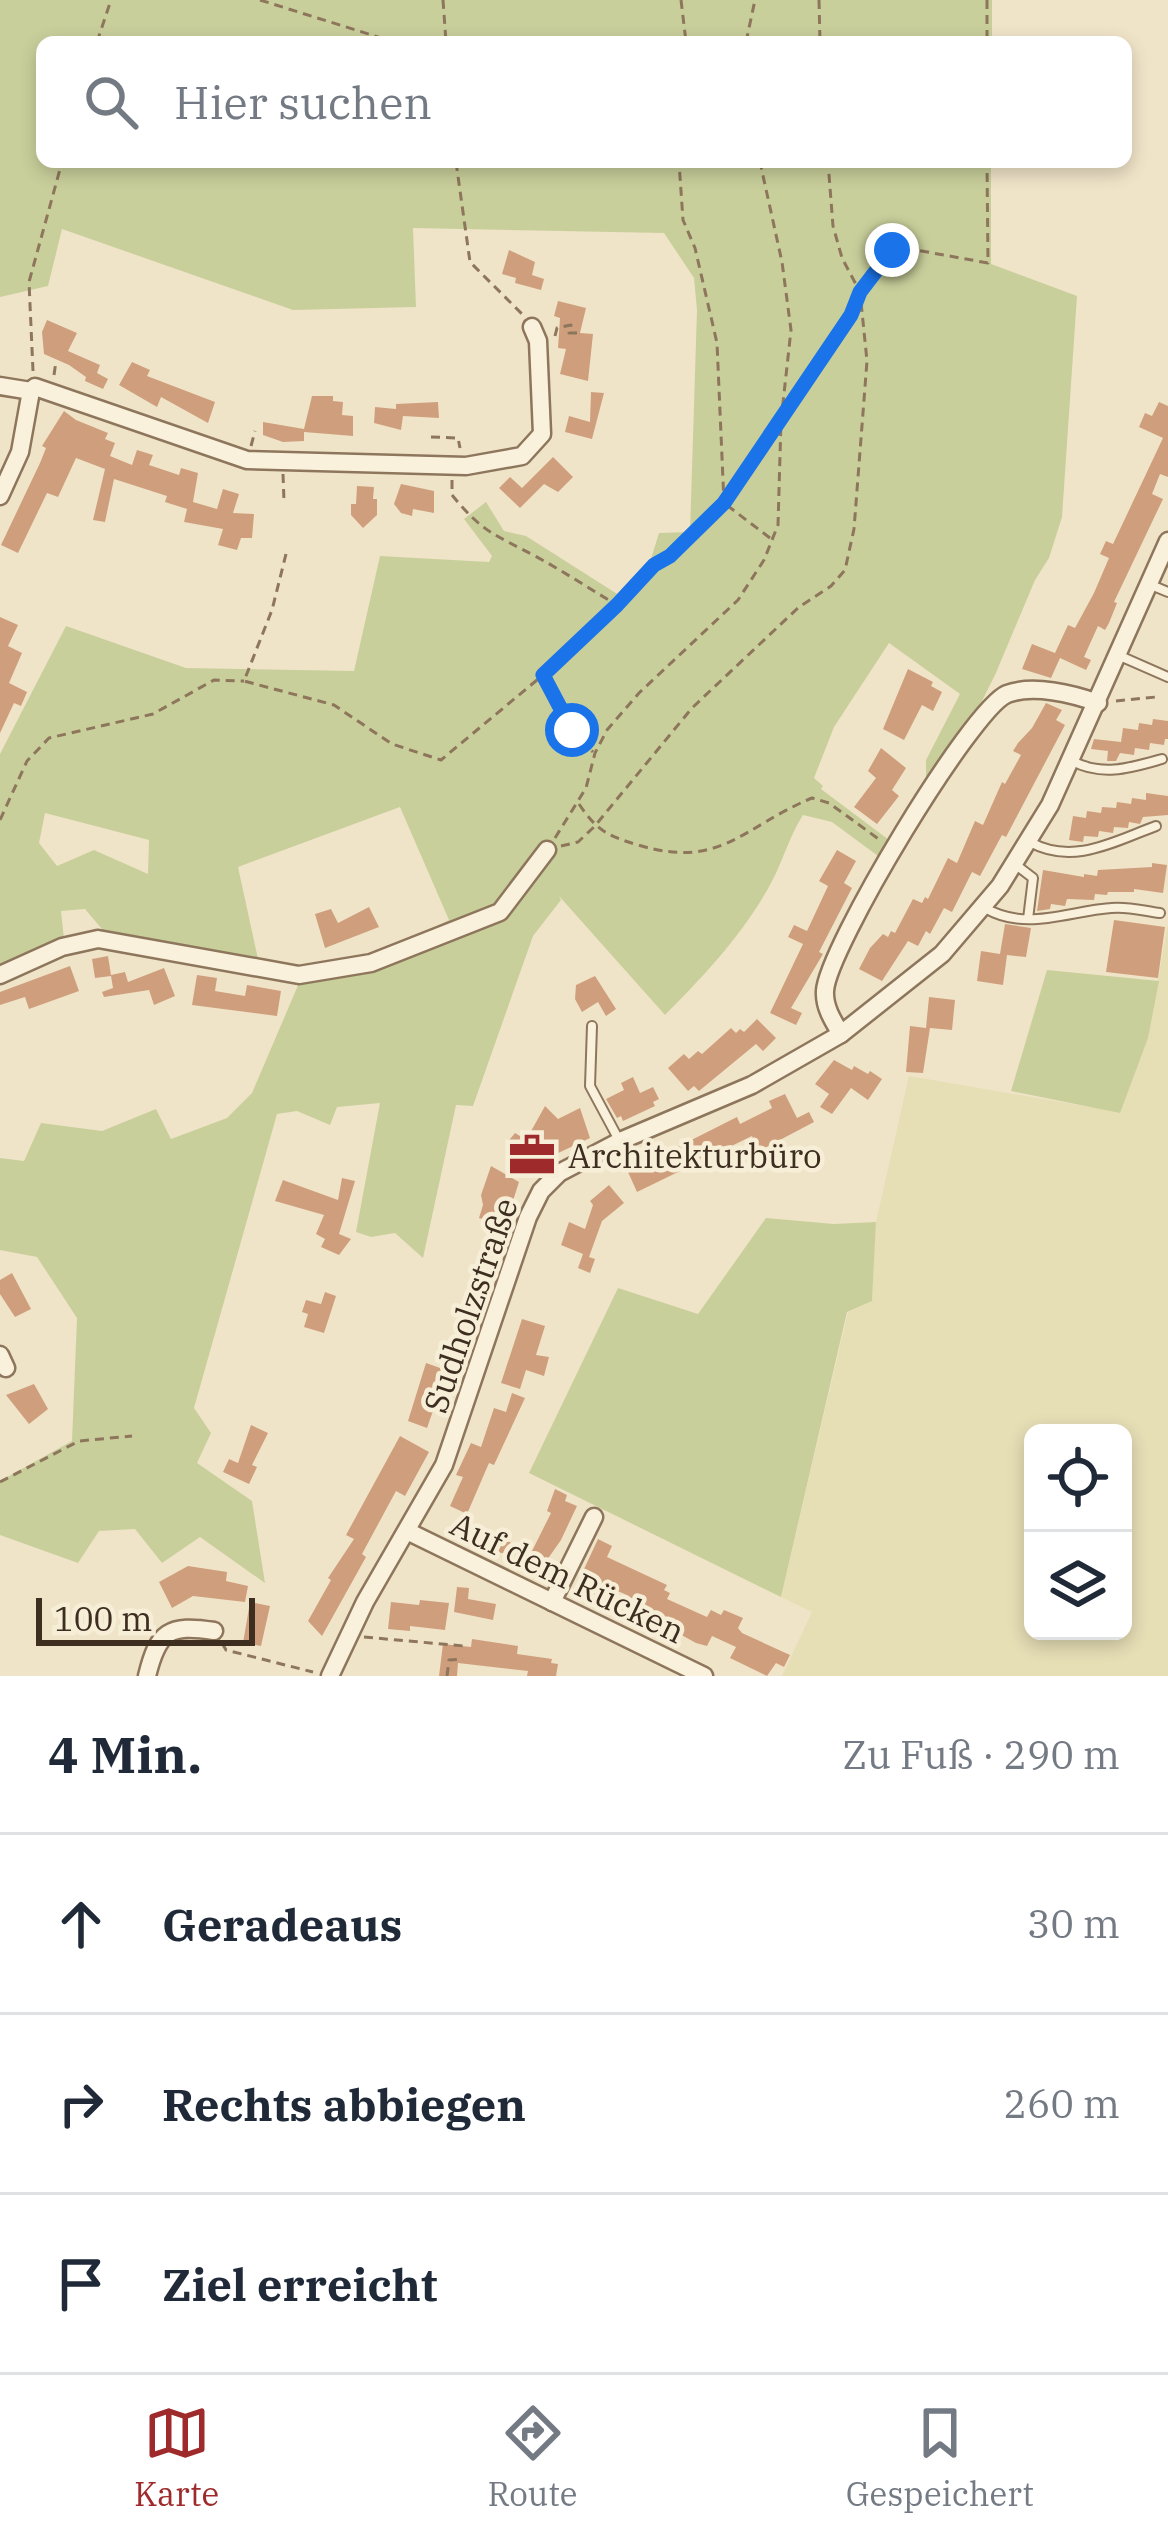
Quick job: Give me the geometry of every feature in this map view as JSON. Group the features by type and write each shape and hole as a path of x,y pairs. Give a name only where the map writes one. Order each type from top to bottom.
{"street":[{"path":"0,386 33,389 235,458 452,466 514,458 539,440 544,428 538,340 532,327"},
{"path":"0,496 20,452 33,389"},
{"name":"Sudholzstraße","path":"327,1676 460,1428 536,1199 559,1172 752,1085 841,1034 942,954 984,907 1029,841 1072,761 1168,541"},
{"path":"841,1034 826,1006 828,975 893,850 995,701 1027,691 1099,699"},
{"path":"0,975 62,946 98,939 299,975 370,963 500,912 548,850"},
{"path":"553,1603 594,1517"},
{"name":"Auf dem Rücken","path":"407,1531 704,1676"},
{"path":"147,1676 165,1634 186,1627 214,1631"}],"lane":[{"path":"1150,584 1168,592"},
{"path":"1118,655 1168,677"},
{"path":"1072,761 1118,772 1162,759"},
{"path":"1029,841 1041,848 1079,854 1156,826"},
{"path":"1015,865 1033,878 1028,920"},
{"path":"984,907 999,916 1042,921 1114,907 1160,913"},
{"path":"592,1026 590,1086 620,1142"}],"path":[{"path":"99,36 111,0"},
{"path":"260,0 375,36"},
{"path":"443,0 446,36"},
{"path":"681,0 685,36"},
{"path":"747,36 754,0"},
{"path":"819,0 820,36"},
{"path":"987,0 987,36"},
{"path":"33,389 29,282 60,168"},
{"path":"458,168 470,262 532,327"},
{"path":"679,168 683,220 695,248 717,344 724,503 773,540"},
{"path":"548,850 578,803 607,730 639,693 738,600 773,540 781,503 781,421 791,330 761,168"},
{"path":"548,850 578,842 594,827 692,708 845,570 864,424 867,361 860,292 842,258 833,226 829,168"},
{"path":"0,820 27,761 49,739 153,714 214,680 244,681 334,705 392,744 442,760 543,675 724,503 888,253 897,248 988,263 987,168"},
{"path":"555,335 557,328 572,325 569,333 577,334"},
{"path":"431,437 450,435 458,438 461,452 466,447"},
{"path":"284,501 286,461"},
{"path":"452,466 452,495 472,520 502,543 531,554 617,605"},
{"path":"244,681 272,610 286,554"},
{"path":"543,675 572,730 595,753"},
{"path":"1099,699 1156,697"},
{"path":"578,803 594,827 640,846 691,855 725,844 812,798 829,803 893,850"},
{"path":"0,1482 79,1441 132,1436"},
{"path":"214,1631 226,1650 327,1676"},
{"path":"362,1637 464,1646"},
{"path":"447,1676 449,1660 463,1659"}],"shaded area":[{"path":"1168,923 1168,1676 782,1676 812,1612 781,1597 848,1312 872,1301 876,1222 909,1076 1119,1112 1148,1038"}],"green space":[{"path":"0,0 992,0 992,36 36,36 36,168 991,168 991,264 1077,296 1062,517 1049,558 979,707 926,787 926,760 960,694 889,643 834,727 814,778 821,789 889,840 878,856 832,822 803,815 749,919 665,1015 559,896 561,900 533,936 473,1106 456,1105 423,1258 395,1233 371,1237 356,1232 380,1103 337,1107 330,1125 297,1111 277,1114 194,1408 211,1433 197,1463 252,1501 265,1583 200,1537 162,1563 135,1529 99,1531 78,1563 0,1535 0,1481 72,1441 77,1318 37,1257 0,1250 0,1158 24,1161 41,1123 102,1131 156,1109 171,1139 227,1118 252,1093 299,983 353,967 449,920 400,807 238,867 258,959 107,935 85,909 61,911 64,939 0,970 0,754 66,626 186,668 354,671 380,556 489,562 492,556 464,519 486,502 504,531 526,536 622,597 650,562 659,533 690,532 694,278 664,233 413,228 416,307 293,310 62,229 48,286 0,297","holes":["45,813 149,840 148,874 94,850 57,866 39,843"]},
{"path":"1047,970 1159,981 1148,1038 1120,1113 1011,1091"},
{"path":"766,1218 876,1222 872,1301 847,1312 781,1597 529,1473 618,1288 698,1314"}],"building":[{"path":"509,250 535,262 532,275 544,279 541,290 502,274"},
{"path":"558,301 586,308 580,333 593,334 588,381 560,374 566,349 558,348 560,318 554,316"},
{"path":"47,320 77,333 68,351 100,365 97,373 108,379 103,389 44,354 42,332"},
{"path":"132,362 150,370 147,376 215,402 208,423 161,397 157,407 119,385"},
{"path":"591,392 604,393 592,439 565,432 569,416 590,422"},
{"path":"312,396 333,396 333,401 343,402 342,415 353,416 353,436 304,432 304,441 283,442 263,435 263,422 304,429"},
{"path":"438,402 439,418 403,416 401,430 374,423 375,407 396,409 396,404"},
{"path":"1159,402 1168,406 1168,477 1160,474 1152,494 1163,499 1114,602 1109,623 1105,630 1098,626 1084,657 1091,660 1086,670 1060,658 1051,678 1022,669 1032,644 1055,653 1068,625 1075,628 1094,593 1109,558 1100,554 1106,541 1113,544 1163,438 1139,427 1145,413 1152,416"},
{"path":"64,411 108,433 105,439 115,443 110,456 132,465 137,450 153,455 149,465 179,475 181,468 198,473 193,502 217,509 223,489 239,494 233,513 254,514 252,538 241,538 237,550 218,545 223,529 184,522 187,509 165,502 167,496 114,479 105,522 93,520 105,469 76,458 58,497 47,493 18,553 1,545 40,463 46,448 42,446"},
{"path":"553,457 573,477 558,492 544,484 520,508 499,488 510,477 522,488"},
{"path":"401,484 434,491 434,513 413,509 412,516 401,513 394,504"},
{"path":"357,486 374,487 373,499 377,499 377,515 363,528 351,515"},
{"path":"0,617 18,625 8,646 22,653 9,683 27,692 21,706 14,703 0,733"},
{"path":"908,669 942,692 933,711 922,705 904,740 883,729"},
{"path":"1046,703 1062,710 1056,720 1065,725 980,876 972,872 952,912 944,908 918,946 908,941 882,981 859,969 883,934 895,933 913,899 922,903 928,899 948,858 957,863 975,821 983,825 1002,782 1005,784 1021,755 1013,751"},
{"path":"1153,719 1168,721 1164,745 1135,748 1134,755 1120,753 1116,761 1107,761 1108,751 1091,749 1094,739 1121,742 1123,728 1138,730 1139,723 1152,725"},
{"path":"881,748 906,768 892,790 899,796 877,824 854,807 876,778 868,771"},
{"path":"1146,793 1168,796 1168,815 1143,817 1140,824 1114,827 1113,833 1099,831 1098,837 1084,836 1083,842 1069,840 1073,816 1086,818 1087,811 1101,813 1102,807 1116,808 1117,802 1131,804 1132,798 1146,800"},
{"path":"837,850 856,861 844,883 852,888 819,952 823,954 791,1008 802,1013 796,1025 770,1013 803,944 788,937 794,925 807,931 828,886 819,881"},
{"path":"1152,863 1167,865 1163,893 1108,892 1095,894 1094,900 1067,899 1065,906 1051,904 1050,909 1037,911 1043,870 1084,877 1097,876 1098,870 1152,867"},
{"path":"369,907 379,927 325,948 315,914 331,909 338,923"},
{"path":"1114,920 1165,927 1158,978 1106,972"},
{"path":"1005,924 1031,928 1026,957 1007,955 1003,985 977,981 981,951 1000,954"},
{"path":"108,956 111,975 125,972 128,982 164,968 175,996 154,1005 149,990 104,997 102,992 113,988 111,976 95,978 92,959"},
{"path":"70,966 79,991 29,1009 25,997 0,1005 0,992"},
{"path":"197,975 217,978 215,991 245,996 247,985 281,991 277,1016 192,1005"},
{"path":"595,976 616,1009 606,1016 598,1002 582,1012 575,999 576,985"},
{"path":"929,997 955,1000 952,1030 930,1028 923,1073 906,1072 910,1026 926,1028"},
{"path":"757,1019 776,1038 763,1051 756,1044 699,1091 694,1086 688,1091 668,1068 684,1054 689,1059 698,1051 702,1054 731,1028 744,1032"},
{"path":"834,1060 882,1079 868,1100 851,1088 832,1114 820,1107 829,1094 815,1084"},
{"path":"633,1077 640,1093 653,1087 659,1099 653,1102 655,1106 623,1121 606,1099 624,1090 621,1083"},
{"path":"785,1094 797,1118 809,1112 814,1122 759,1151 752,1136 637,1192 628,1172 737,1117 740,1124 772,1108 769,1101"},
{"path":"545,1106 558,1119 580,1108 590,1138 554,1155 550,1145 534,1165 506,1144 515,1133 530,1133"},
{"path":"491,1166 519,1182 505,1226 479,1218"},
{"path":"342,1178 355,1181 339,1234 351,1239 339,1255 321,1247 325,1239 316,1234 324,1215 275,1201 283,1180 338,1200"},
{"path":"609,1185 624,1203 602,1221 589,1257 595,1259 590,1273 578,1268 583,1254 561,1245 569,1222 585,1229 593,1205 590,1201"},
{"path":"12,1273 31,1309 15,1317 0,1294 0,1280"},
{"path":"325,1292 336,1296 324,1333 304,1327 308,1314 302,1312 306,1300 321,1304"},
{"path":"522,1319 545,1326 536,1355 549,1357 544,1376 526,1370 520,1389 501,1383"},
{"path":"426,1363 443,1369 427,1428 408,1421"},
{"path":"34,1384 48,1409 29,1424 6,1395"},
{"path":"512,1393 525,1398 467,1514 450,1506 463,1477 456,1475 471,1443 481,1447 494,1408 506,1412"},
{"path":"251,1425 268,1433 252,1465 257,1467 249,1484 223,1472 229,1459 238,1463"},
{"path":"400,1436 429,1452 405,1496 396,1491 322,1636 308,1621 354,1539 346,1535"},
{"path":"555,1489 577,1506 540,1570 506,1554 493,1551 491,1556 452,1537 461,1517 531,1553 551,1513 547,1511"},
{"path":"598,1539 612,1546 607,1557 667,1585 667,1599 707,1617 711,1610 721,1615 724,1610 743,1618 738,1628 742,1633 790,1655 784,1667 776,1663 767,1676 730,1658 736,1647 712,1636 707,1646 638,1611 635,1618 622,1611 629,1596 602,1584 595,1600 581,1593 591,1572 584,1569"},
{"path":"188,1566 227,1572 226,1581 248,1586 245,1602 193,1596 172,1608 159,1582"},
{"path":"457,1587 469,1588 468,1599 496,1604 493,1620 454,1612"},
{"path":"420,1600 449,1603 445,1630 388,1629 391,1602 419,1605"},
{"path":"250,1602 270,1606 261,1646 243,1643"},
{"path":"472,1639 518,1646 517,1654 552,1659 551,1663 558,1664 556,1676 527,1676 528,1671 458,1663 457,1676 439,1676 443,1644 471,1647"}],"place":[{"name":"Architekturbüro","path":"532,1155"}],"route":[{"path":"572,730 543,675 724,503 892,250"}]}
